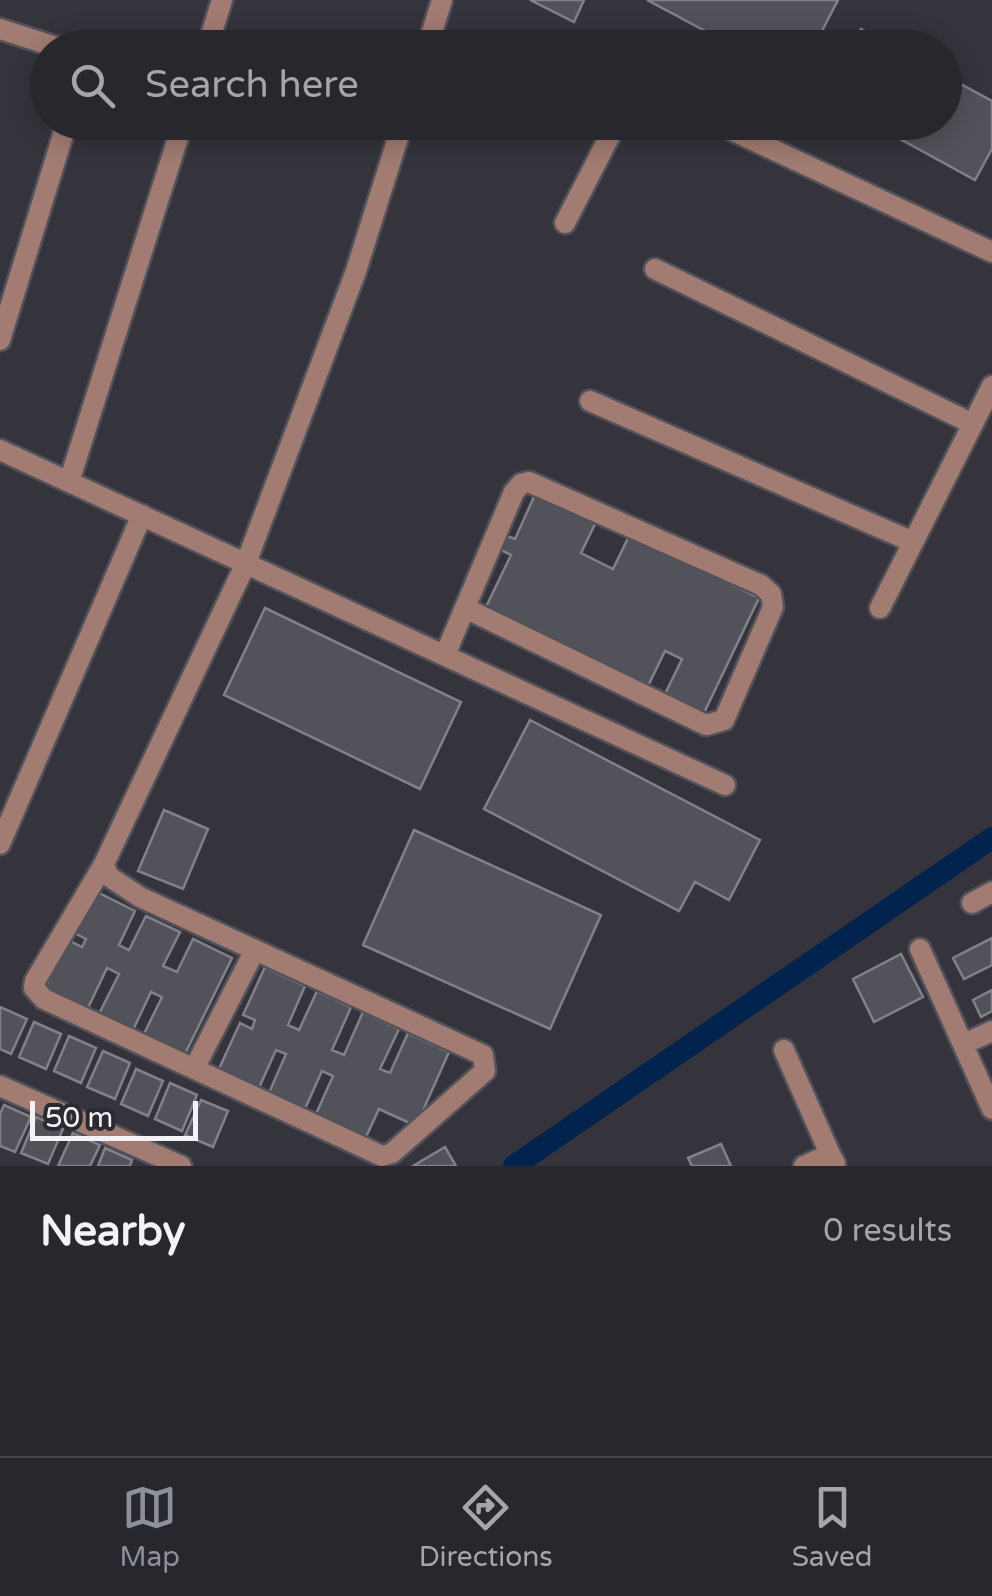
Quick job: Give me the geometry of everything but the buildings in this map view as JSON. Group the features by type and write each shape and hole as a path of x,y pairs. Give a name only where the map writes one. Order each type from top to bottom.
{"street":[{"path":"213,30 222,0"},
{"path":"433,30 442,0"},
{"path":"0,29 30,39"},
{"path":"0,340 61,140"},
{"path":"69,482 177,140"},
{"path":"104,864 108,876 140,897 483,1055 484,1072 392,1153 382,1156 44,999 34,988 84,892 104,864 246,563 356,271 397,140"},
{"path":"566,223 608,140"},
{"path":"752,140 992,252"},
{"path":"654,269 973,424"},
{"path":"880,608 992,386"},
{"path":"590,401 913,542"},
{"path":"0,450 725,784"},
{"path":"445,656 465,608 514,492 529,482 762,585 771,594 773,607 724,720 706,725 465,608"},
{"path":"0,844 142,515"},
{"path":"972,903 992,892"},
{"path":"194,1069 255,950"},
{"path":"920,950 992,1109"},
{"path":"964,1044 992,1031"},
{"path":"784,1050 833,1160 804,1166"},
{"path":"0,1086 180,1166"}],"waterway":[{"path":"514,1166 992,838"}]}
